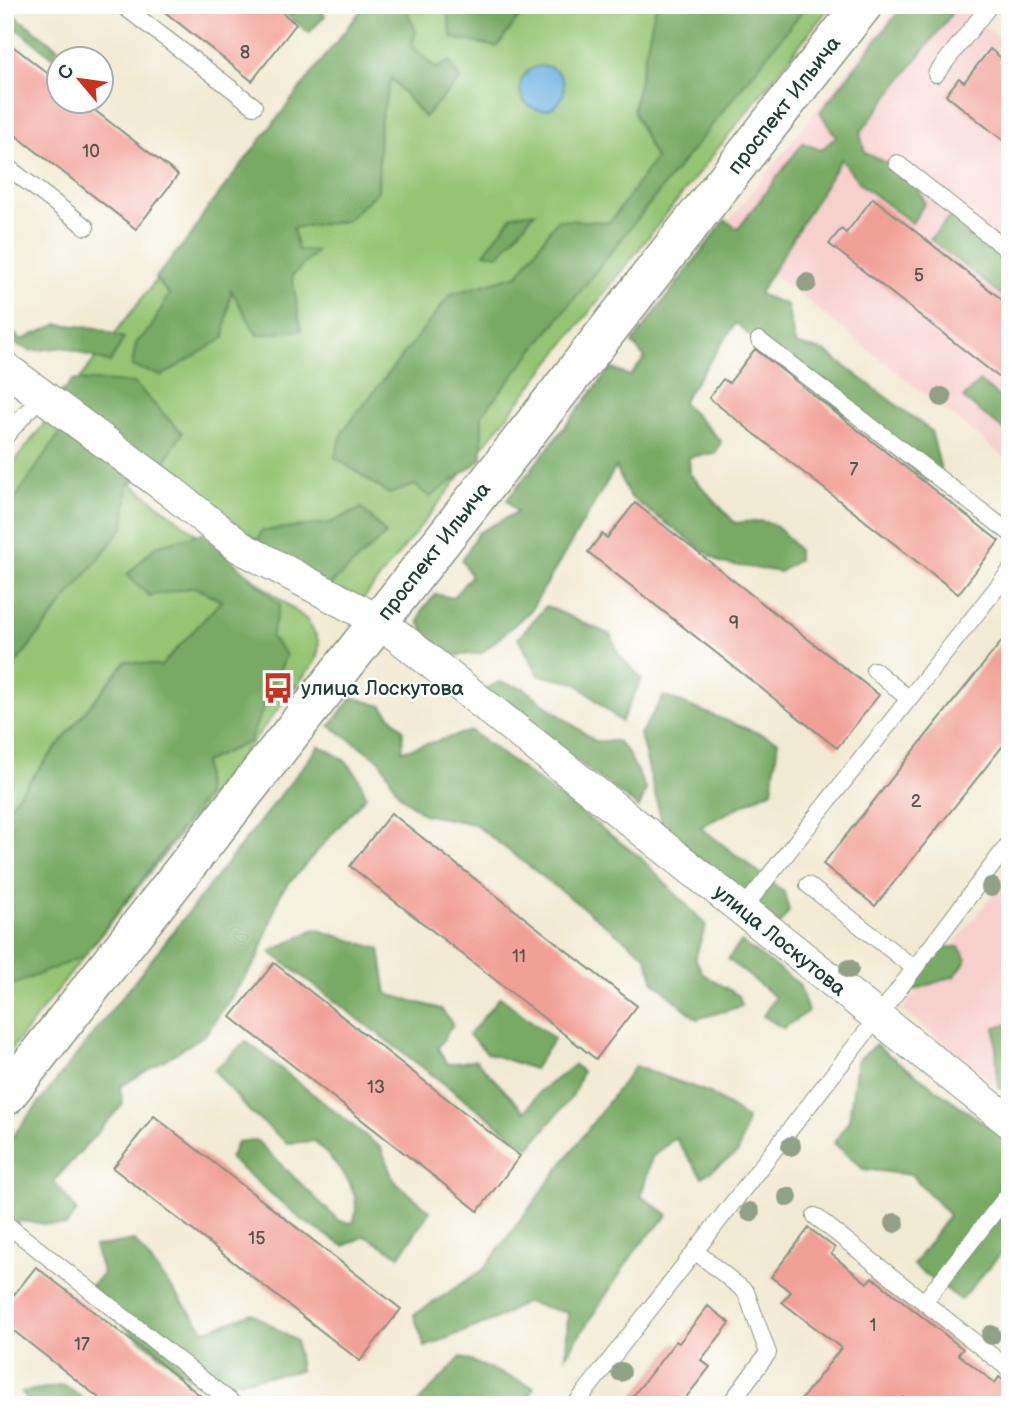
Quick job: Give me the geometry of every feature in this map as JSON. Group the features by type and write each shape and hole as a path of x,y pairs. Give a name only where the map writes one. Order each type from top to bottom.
{"street":[{"name":"проспект Ильича","path":"5,1097 863,5"},
{"name":"улица Лоскутова","path":"5,368 240,547 379,621 1010,1122"}],"lane":[{"path":"122,5 254,106"},
{"path":"936,74 990,5"},
{"path":"897,163 1010,252"},
{"path":"5,165 86,227"},
{"path":"759,340 1010,533"},
{"path":"5,437 41,396"},
{"path":"742,910 1010,571"},
{"path":"874,670 909,699"},
{"path":"575,1405 877,1018 1010,842"},
{"path":"808,885 914,968"},
{"path":"924,1302 1010,1192"},
{"path":"815,1216 1010,1370"},
{"path":"5,1223 235,1405"},
{"path":"695,1251 746,1292 768,1353 729,1405"}],"shaded area":[{"path":"900,5 958,5 1010,46 1010,462 720,232"},
{"path":"1010,872 1010,1095 902,1010"}],"green space":[{"path":"276,5 318,5 325,16 309,33"},
{"path":"365,5 404,5 416,31 412,46 436,69 450,61 460,80 424,117 391,78 380,123 378,191 346,221 293,228 298,250 317,251 292,276 301,330 257,335 231,290 224,338 162,376 132,366 136,343 151,328 169,294 155,278 193,233 204,213"},
{"path":"369,5 831,5 364,598 329,596 68,394"},
{"path":"446,5 528,5 497,47 452,38"},
{"path":"659,5 807,5 482,415 482,459 430,497 415,485 389,494 335,457 343,431 451,294 518,275 557,220 610,222 655,159 633,111 655,9"},
{"path":"904,5 952,5 950,16 860,133 865,153 912,174 925,203 912,223 861,185 841,159 759,294 787,305 795,344 826,352 931,431 942,473 927,481 765,350 736,323 682,402 721,441 716,453 689,457 690,474 735,523 757,521 778,528 798,550 798,560 780,572 721,563 629,496 616,467 531,610 482,653 439,657 419,622 422,610 436,594 453,598 471,576 462,560 478,533 517,512 507,500 611,368 630,376 645,358 632,343 725,220 738,229 803,143 821,150 836,137 820,112"},
{"path":"5,8 55,46 46,46 46,52 5,20"},
{"path":"957,209 1010,254 1010,302 930,239"},
{"path":"535,212 499,255 484,253 513,215"},
{"path":"5,324 21,340 58,324 97,328 124,338 110,363 64,347 32,351 5,340"},
{"path":"73,380 134,383 182,433 161,468 128,484 124,526 5,677 5,513 64,427 61,393"},
{"path":"979,381 1010,406 1010,435 963,398"},
{"path":"48,419 307,620 316,635 319,649 315,662 5,1057 5,474"},
{"path":"362,508 386,534 314,600 257,544 261,531 330,523"},
{"path":"203,533 280,605 271,637 286,655 249,742 204,762 206,795 84,956 5,988 5,811 126,661 161,666 221,601 195,587 149,596 127,575 156,546"},
{"path":"546,606 611,635 619,655 642,679 621,722 576,683 539,675 518,638"},
{"path":"499,682 523,688 595,741 617,741 628,753 646,790 639,808 484,690"},
{"path":"664,696 778,741 772,790 700,827 784,892 789,911 779,926 663,827 640,734"},
{"path":"352,697 382,706 403,730 402,751 471,731 640,857 706,925 695,958 703,974 739,996 742,1006 697,1019 654,982 646,956 474,824 423,814 399,794 380,760 330,726"},
{"path":"319,746 349,765 366,796 281,892 257,960 205,1035 120,1087 123,1104 54,1181 77,1211 66,1226 19,1221 5,1249 5,1146"},
{"path":"315,929 380,949 387,994 441,1009 453,1024 438,1048 447,1064 476,1060 525,1112 540,1091 575,1065 582,1072 573,1095 529,1148 270,952"},
{"path":"741,942 799,984 808,1012 783,1028 763,1016 775,997 728,959"},
{"path":"944,947 959,947 967,959 955,976 914,990 917,975"},
{"path":"500,997 554,1039 534,1069 487,1053 469,1035"},
{"path":"1010,1024 1010,1095 998,1087 995,1027"},
{"path":"246,1041 381,1148 394,1181 430,1211 400,1256 365,1236 344,1246 302,1220 230,1159 237,1142 256,1140 339,1221 353,1223 356,1211 352,1188 315,1141 287,1143 248,1110 214,1070"},
{"path":"875,1045 1010,1142 1010,1243 961,1300 913,1265 949,1215 912,1175 863,1169 834,1143 849,1120 857,1061"},
{"path":"635,1066 710,1093 747,1119 738,1153 702,1177 675,1138 652,1157 641,1196 668,1215 637,1248 566,1356 568,1313 526,1302 498,1318 425,1347 414,1315 484,1269"},
{"path":"134,1240 205,1331 252,1313 296,1341 300,1371 200,1387 83,1293 103,1274 94,1247"},
{"path":"461,1357 534,1387 524,1405 416,1405"},
{"path":"64,1385 92,1405 31,1405 22,1392"}],"water":[{"path":"542,66 551,67 558,72 563,79 563,97 558,104 551,109 542,110 533,109 526,104 521,97 520,88 521,79 526,72 533,67"}],"building":[{"path":"156,5 273,5 296,24 252,81"},
{"path":"5,40 46,72 46,116 102,116 178,175 136,229 5,127"},
{"path":"990,49 1010,65 1010,146 946,95 959,78 964,82"},
{"path":"873,198 1010,306 1010,386 829,244 841,229 846,233"},
{"path":"755,349 999,541 958,594 709,398 723,379 729,383"},
{"path":"635,503 879,695 837,748 588,552 602,534 607,538"},
{"path":"1010,631 1010,737 875,906 823,864"},
{"path":"391,813 637,1006 596,1059 350,866"},
{"path":"274,963 520,1156 478,1211 231,1017"},
{"path":"154,1116 401,1309 360,1361 113,1168"},
{"path":"809,1228 835,1248 831,1254 867,1283 872,1277 963,1349 958,1354 995,1383 999,1377 1010,1385 1010,1405 913,1405 903,1397 898,1405 797,1405 841,1348 782,1302 791,1292 771,1277"},
{"path":"36,1267 212,1405 108,1405 5,1324 5,1306"},
{"path":"708,1306 730,1323 701,1360 710,1367 680,1405 626,1405 676,1341 679,1343"}],"place":[{"name":"улица Лоскутова","path":"278,688"}]}
